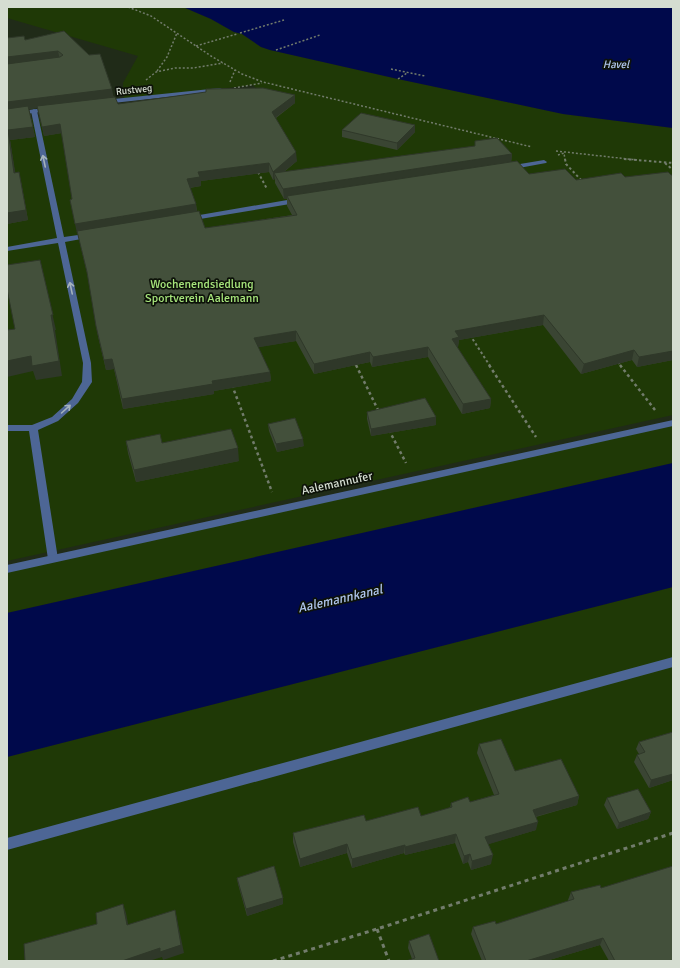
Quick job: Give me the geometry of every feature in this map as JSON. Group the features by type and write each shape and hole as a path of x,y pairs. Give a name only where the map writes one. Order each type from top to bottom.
{"street":[{"name":"Rustweg","path":"93,104 222,90"},
{"path":"7,115 56,108"},
{"path":"7,428 33,428 55,420 75,401 87,382 87,363 34,111"},
{"path":"500,170 544,162"},
{"path":"178,220 305,199"},
{"path":"7,249 100,234"},
{"name":"Aalemannufer","path":"7,569 670,424"},
{"path":"33,428 53,559"},
{"path":"7,844 673,662"}],"path":[{"path":"128,7 151,16 223,63 242,74 263,82 537,148"},
{"path":"240,33 284,20"},
{"path":"123,100 156,72 167,56 176,33"},
{"path":"196,46 237,34"},
{"path":"276,50 320,35"},
{"path":"156,72 175,68 193,68 223,63"},
{"path":"391,69 425,76"},
{"path":"398,79 408,72"},
{"path":"222,90 263,82"},
{"path":"551,150 564,153 619,159 673,163"},
{"path":"564,153 566,164 587,186"},
{"path":"665,162 673,170"},
{"path":"256,168 274,204"},
{"path":"469,333 545,451"},
{"path":"353,360 382,416"},
{"path":"618,362 670,424"},
{"path":"231,384 279,510"},
{"path":"385,423 414,480"},
{"path":"273,961 377,929 673,833"},
{"path":"377,929 389,961"}],"green space":[{"name":"Wochenendsiedlung Sportverein Aalemann","path":"7,7 183,7 211,19 234,32 242,34 261,47 270,50 563,114 673,128 673,415 7,561 7,122 257,89 253,85 123,100 123,83 138,56 7,18"},
{"path":"673,423 673,463 7,613 7,569"},
{"path":"673,587 673,961 7,961 7,757"}],"water":[{"name":"Havel","path":"183,7 673,7 673,128 563,114 270,50 261,47 242,34 234,32 211,19"},
{"name":"Aalemannkanal","path":"673,463 673,587 7,757 7,613"}],"building":[{"path":"64,31 89,55 100,54 112,89 7,102 7,64 60,57 63,55 58,51 7,57 7,38 24,36 25,40"},
{"path":"263,88 295,95 272,112 296,152 273,172 269,163 198,172 200,177 187,179 196,204 75,224 70,200 72,199 60,124 42,127 37,106 115,97 118,104 206,92 206,89"},
{"path":"28,106 33,127 8,130 14,173 19,172 26,210 7,213 7,109"},
{"path":"361,113 415,125 397,143 342,130"},
{"path":"497,138 512,154 283,189 274,173 475,146 475,141"},
{"path":"517,161 529,174 565,169 576,180 621,173 625,177 668,172 673,175 673,351 639,357 634,350 584,364 544,315 455,331 459,337 452,339 491,399 463,404 428,347 373,357 370,352 314,364 296,331 254,338 270,372 212,381 213,384 122,399 112,359 104,360 96,326 87,272 77,231 199,211 205,228 297,215 287,196"},
{"path":"40,260 53,315 51,315 59,361 32,366 31,356 7,361 7,330 15,329 7,289 7,265"},
{"path":"425,398 436,417 371,429 367,412"},
{"path":"295,418 303,439 276,444 268,424"},
{"path":"231,429 238,448 134,470 126,441 160,434 162,443"},
{"path":"673,732 673,774 651,780 637,755 645,752 639,742"},
{"path":"501,739 515,771 561,759 579,796 533,810 538,822 485,837 493,855 472,861 470,854 464,856 456,834 405,847 405,845 352,859 347,844 300,859 293,833 364,815 366,821 418,807 421,816 452,807 451,803 468,797 470,802 499,794 479,744"},
{"path":"638,789 651,812 619,823 607,798"},
{"path":"274,866 283,898 246,909 237,878"},
{"path":"673,866 673,961 615,961 603,938 526,961 486,961 473,927 495,921 496,924 574,899 571,892 600,885 601,888"},
{"path":"123,904 127,925 175,910 181,945 160,952 160,948 122,961 25,961 24,944 97,924 96,913"},
{"path":"429,934 439,961 406,961 415,958 409,941"}]}
